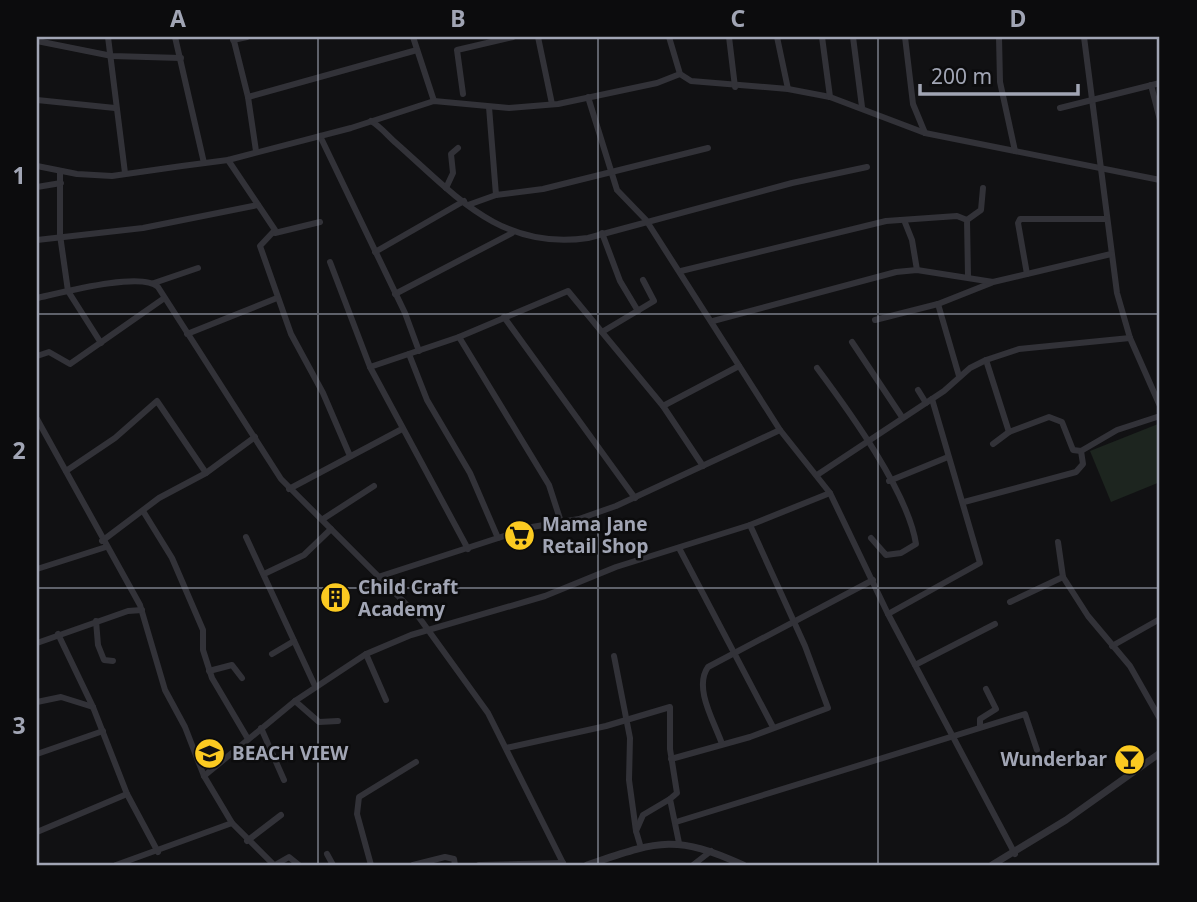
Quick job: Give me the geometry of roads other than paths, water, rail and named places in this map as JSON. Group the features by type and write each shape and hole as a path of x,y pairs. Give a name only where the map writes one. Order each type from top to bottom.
{"street":[{"path":"108,37 125,173"},
{"path":"175,37 204,163"},
{"path":"247,37 233,38 248,97 256,151"},
{"path":"413,37 434,101"},
{"path":"463,94 457,50 480,40 513,37"},
{"path":"538,37 552,104"},
{"path":"669,37 680,74 691,81 736,87 788,89 830,97 925,133 1160,180"},
{"path":"729,37 736,87"},
{"path":"777,37 788,89"},
{"path":"822,37 830,97"},
{"path":"853,37 862,107"},
{"path":"905,37 913,104 925,133"},
{"path":"999,37 1000,82 1015,151"},
{"path":"1087,37 1092,97 1103,169 1105,219 1116,293 1130,338 1160,406"},
{"path":"37,41 111,56 181,58"},
{"path":"248,97 417,50"},
{"path":"37,166 95,176 228,160 320,136 434,101 489,107 552,104 657,83 680,74"},
{"path":"1060,108 1092,97 1160,83"},
{"path":"1151,85 1160,120"},
{"path":"588,97 611,172 623,200 646,220 713,321 780,430 830,493 888,614 1015,854"},
{"path":"37,100 115,108"},
{"path":"489,107 496,195"},
{"path":"371,121 446,188 512,233 558,242 792,183 867,167"},
{"path":"320,136 419,351"},
{"path":"446,188 453,173 451,154 458,148"},
{"path":"375,252 466,203 496,195 543,189 708,148"},
{"path":"228,160 275,233"},
{"path":"60,171 60,235 68,292 101,343"},
{"path":"37,187 61,183"},
{"path":"967,220 981,211 983,188"},
{"path":"37,240 60,235 143,228 258,205"},
{"path":"681,271 886,220 957,216 967,220"},
{"path":"1027,274 1020,219 1105,219"},
{"path":"904,220 912,240 917,270"},
{"path":"967,220 968,276"},
{"path":"320,222 275,233 260,246 291,334 323,393 349,456"},
{"path":"395,294 512,233"},
{"path":"602,233 620,281 638,311"},
{"path":"875,320 938,304 993,282 1111,254"},
{"path":"330,262 370,367 468,549"},
{"path":"37,299 119,282 154,283 198,268"},
{"path":"713,321 824,293 863,279 917,270 993,282"},
{"path":"602,332 654,301 643,280"},
{"path":"154,283 289,489 380,576 427,630 488,713 564,864 479,865"},
{"path":"370,367 459,337 568,291 663,406 704,466"},
{"path":"187,334 277,298"},
{"path":"37,356 48,352 70,364 163,299"},
{"path":"938,304 959,376"},
{"path":"504,317 635,498"},
{"path":"459,337 549,485 561,522"},
{"path":"817,475 986,360 1019,349 1130,338"},
{"path":"852,342 902,417"},
{"path":"409,354 427,400 470,473 498,538"},
{"path":"986,360 1009,432"},
{"path":"663,406 739,366"},
{"path":"817,368 867,440 913,524 916,544 901,552 886,555 871,538"},
{"path":"888,614 980,563 964,502 929,401 918,390"},
{"path":"66,471 115,438 156,401 206,473"},
{"path":"993,444 1009,432 1049,417 1059,418 1073,450 1081,451 1117,430 1160,416"},
{"path":"37,419 142,610 164,690 184,727 204,776 247,841 275,865 289,857 299,865"},
{"path":"289,489 402,429"},
{"path":"380,576 498,538 592,515 635,498 780,430"},
{"path":"37,569 104,544 159,498 206,473 255,437"},
{"path":"964,502 1076,472 1083,464 1081,451"},
{"path":"890,481 948,457"},
{"path":"323,519 374,486"},
{"path":"204,776 295,701 366,653 427,630 545,596 616,567 750,525 830,493"},
{"path":"143,511 172,558 203,630 203,650 209,671 248,739"},
{"path":"671,759 828,708 750,525"},
{"path":"264,574 304,555 331,529"},
{"path":"246,537 315,686"},
{"path":"1058,542 1063,577 1088,616 1130,666 1160,719"},
{"path":"679,548 773,727"},
{"path":"1010,602 1063,577"},
{"path":"722,744 701,681 708,667 873,580"},
{"path":"37,643 96,621 128,611 142,610"},
{"path":"1112,646 1160,619"},
{"path":"96,621 100,654 104,660 113,661"},
{"path":"915,665 995,624"},
{"path":"58,634 93,707 127,794 158,852"},
{"path":"272,654 294,641"},
{"path":"366,653 386,700"},
{"path":"614,656 627,721 636,831 641,848"},
{"path":"209,671 232,665 242,678"},
{"path":"980,726 979,719 996,709 986,689"},
{"path":"37,702 61,697 93,707"},
{"path":"295,701 319,722 338,721"},
{"path":"506,748 627,721 670,708 671,759 677,793 643,816 636,831"},
{"path":"676,822 783,792 1025,713 1037,750"},
{"path":"261,728 284,780"},
{"path":"37,754 103,731"},
{"path":"992,865 1015,854 1160,753"},
{"path":"371,865 357,814 359,797 416,762"},
{"path":"37,832 127,794"},
{"path":"670,799 679,843"},
{"path":"247,841 281,815"},
{"path":"116,865 158,852 232,822"},
{"path":"587,865 641,848 679,843 711,851 743,865"},
{"path":"694,865 711,851"},
{"path":"327,855 333,865"},
{"path":"413,865 447,857 454,859 455,865"}],"place":[{"name":"Mama Jane Retail Shop","path":"519,535"},
{"name":"Child Craft Academy","path":"335,598"},
{"name":"BEACH VIEW","path":"209,753"},
{"name":"Wunderbar","path":"1130,759"}]}
